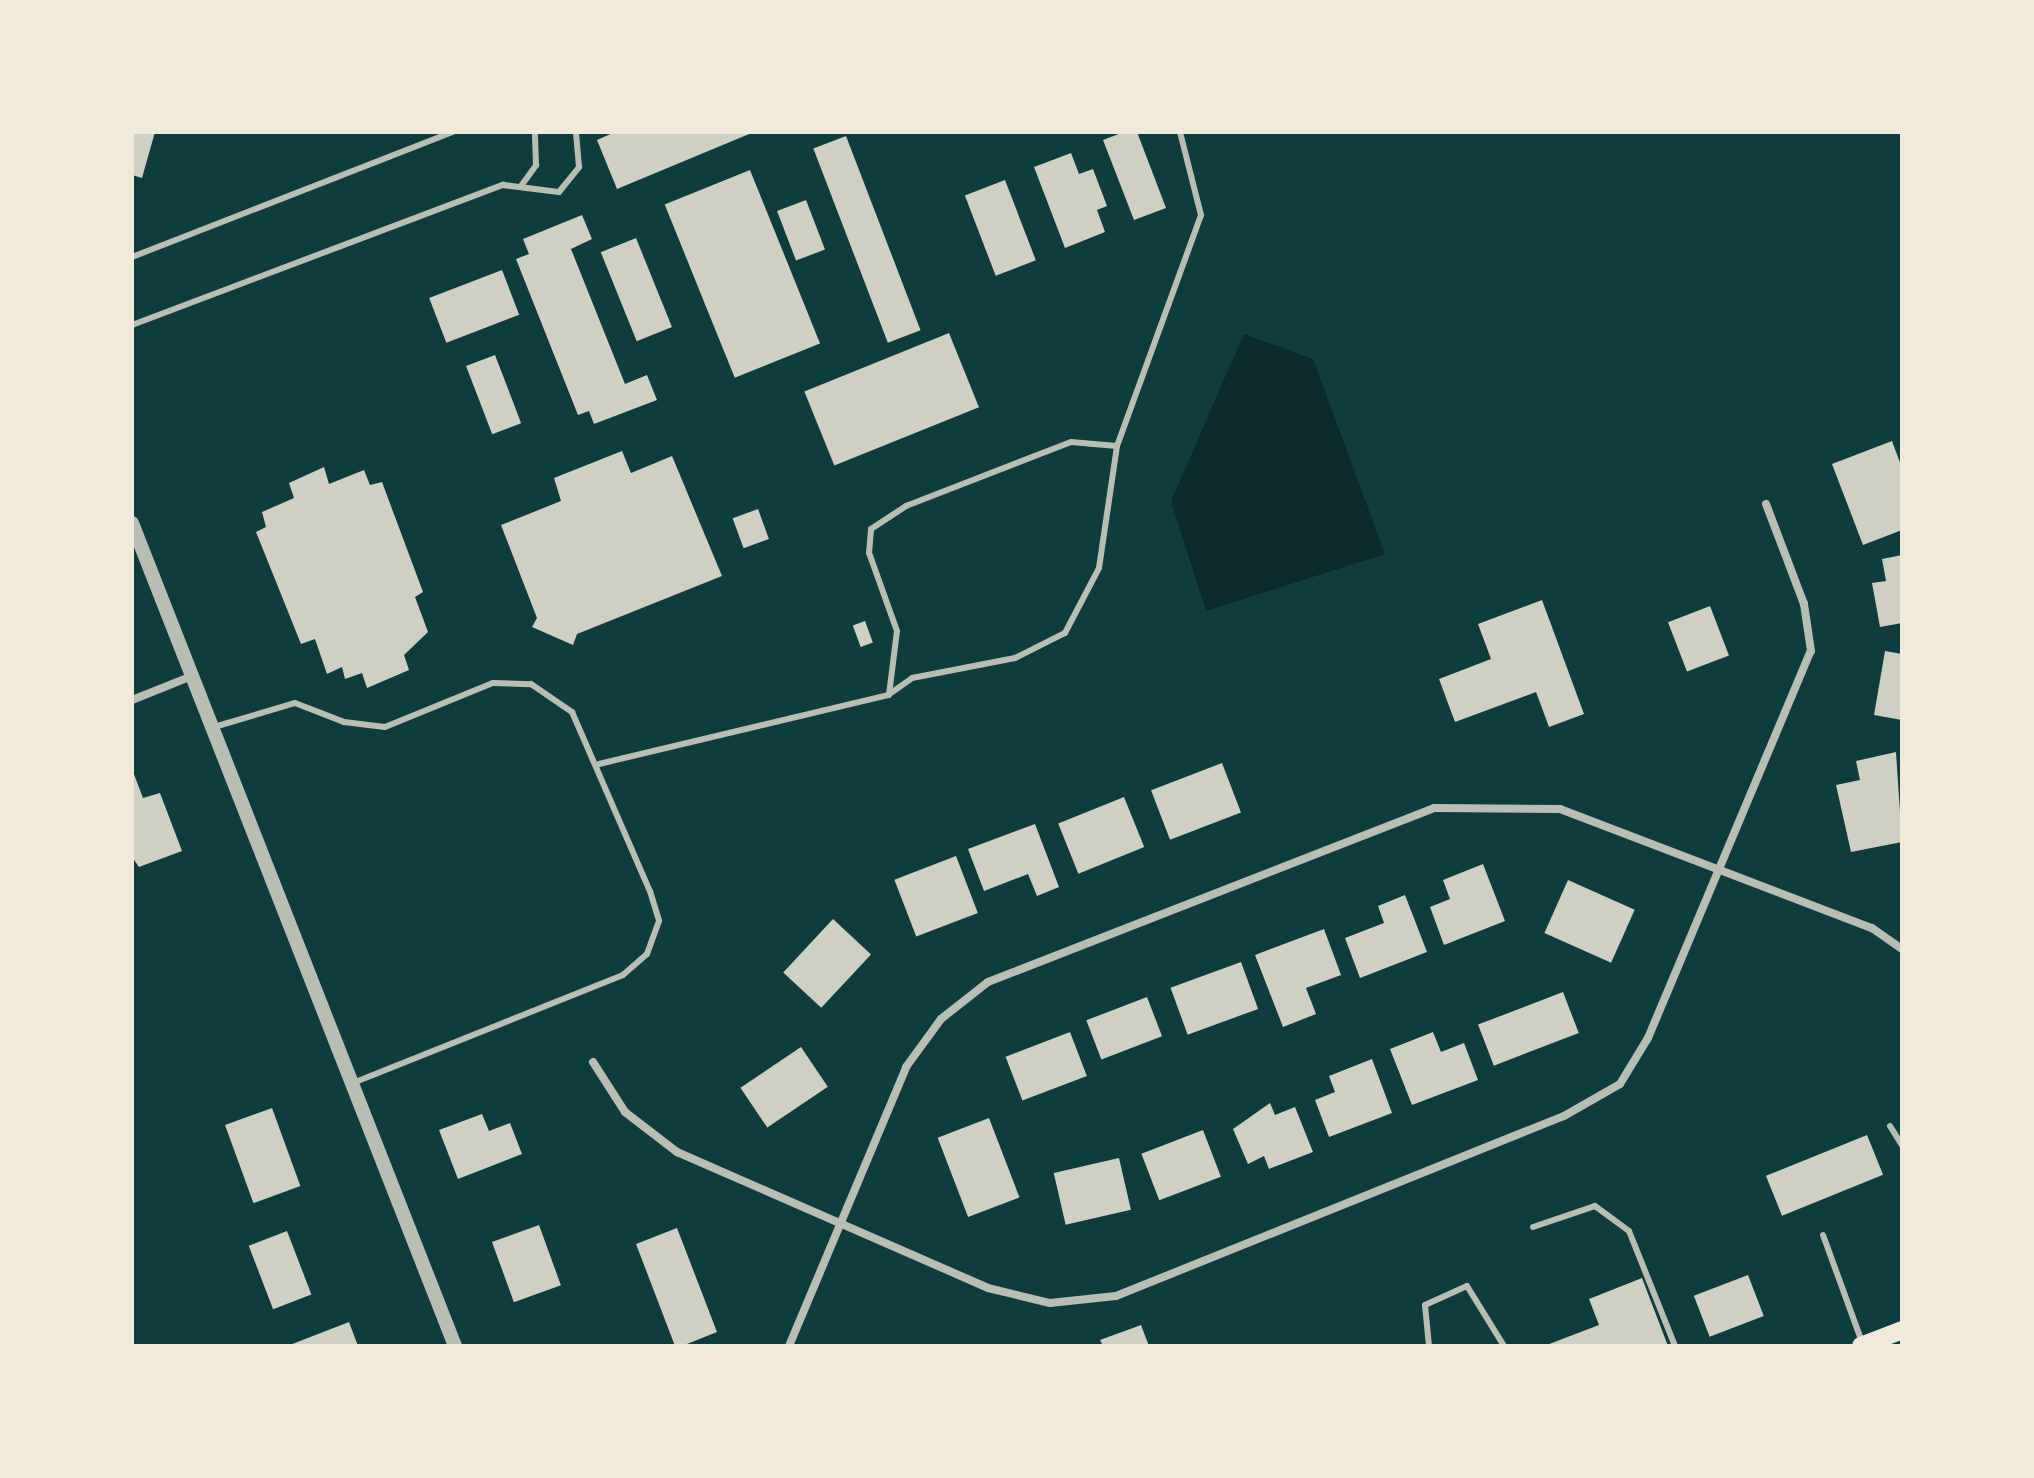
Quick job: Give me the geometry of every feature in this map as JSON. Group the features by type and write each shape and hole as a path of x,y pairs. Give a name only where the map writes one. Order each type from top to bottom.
{"main road":[{"path":"1862,1346 1902,1330"}],"street":[{"path":"593,1062 625,1112 677,1152 988,1288 1050,1303 1116,1296 1564,1116 1620,1084 1721,873 1811,651 1804,604 1766,504"},
{"path":"132,523 455,1346"},
{"path":"132,700 192,676"},
{"path":"789,1346 842,1226 906,1067 941,1019 988,982 1434,808 1560,809 1721,873 1872,928 1902,949"}],"lane":[{"path":"132,257 452,132"},
{"path":"521,186 536,165 535,132"},
{"path":"132,325 503,185 559,192 572,179 576,132"},
{"path":"599,764 888,695 912,678 1015,658 1065,633 1099,568 1117,446 1201,215 1180,132"},
{"path":"888,695 897,631 869,553 871,529 906,506 1071,442 1117,446"},
{"path":"212,728 295,703 344,722 385,727 493,683 531,684 572,712 599,764 659,921 647,954 623,975 353,1083"},
{"path":"1890,1126 1902,1145"},
{"path":"1533,1227 1595,1206 1629,1231 1675,1346"},
{"path":"1823,1235 1862,1346"},
{"path":"1429,1346 1425,1305 1467,1286 1504,1346"}],"water":[{"path":"1244,334 1313,359 1385,554 1206,611 1171,501"}],"building":[{"path":"132,132 155,132 142,178 132,175"},
{"path":"615,132 754,132 617,189 597,140"},
{"path":"1124,132 1137,132 1166,208 1134,220 1103,140"},
{"path":"846,136 921,330 888,343 813,149"},
{"path":"1071,153 1079,174 1093,169 1107,206 1097,210 1105,232 1065,248 1034,167"},
{"path":"750,170 820,343 735,378 665,204"},
{"path":"1005,180 1036,260 996,276 965,195"},
{"path":"806,200 825,249 796,261 777,211"},
{"path":"582,215 592,239 571,249 625,384 647,375 657,400 594,424 589,411 578,415 516,259 529,254 523,239"},
{"path":"636,238 672,327 637,341 601,252"},
{"path":"502,270 519,315 446,343 429,298"},
{"path":"949,333 979,407 834,466 804,391"},
{"path":"495,355 521,423 492,434 466,366"},
{"path":"1892,441 1902,468 1902,530 1863,545 1832,464"},
{"path":"622,451 631,473 672,456 722,576 577,634 573,645 532,627 537,618 501,525 561,501 554,478"},
{"path":"324,467 329,484 364,470 370,485 382,482 423,592 415,597 428,632 404,655 409,670 367,688 362,673 345,679 342,667 327,674 315,639 301,644 256,532 266,527 262,512 294,498 289,483"},
{"path":"758,509 769,539 744,548 733,518"},
{"path":"1902,555 1902,623 1880,627 1872,583 1886,581 1882,559"},
{"path":"1542,600 1584,714 1549,727 1536,692 1455,722 1439,679 1491,659 1478,624"},
{"path":"1710,606 1729,655 1687,672 1668,622"},
{"path":"865,621 873,643 861,647 853,625"},
{"path":"1885,651 1902,654 1902,720 1874,715"},
{"path":"1896,752 1902,842 1851,852 1836,785 1860,780 1856,761"},
{"path":"1222,763 1241,812 1170,840 1151,790"},
{"path":"132,769 143,798 160,793 182,851 139,867 132,857"},
{"path":"1124,797 1144,847 1078,874 1058,824"},
{"path":"1035,824 1059,887 1037,896 1028,874 984,891 968,849"},
{"path":"956,856 978,913 916,937 894,880"},
{"path":"1483,864 1505,921 1444,945 1430,907 1450,899 1443,880"},
{"path":"1568,880 1635,910 1611,963 1544,933"},
{"path":"1405,895 1427,952 1360,978 1345,938 1384,923 1378,906"},
{"path":"833,919 871,954 821,1008 783,972"},
{"path":"1324,929 1341,975 1306,988 1316,1014 1283,1027 1255,955"},
{"path":"1241,962 1258,1009 1188,1035 1171,988"},
{"path":"1563,992 1579,1033 1494,1066 1478,1025"},
{"path":"1147,997 1162,1036 1101,1060 1086,1020"},
{"path":"1070,1032 1087,1076 1022,1101 1006,1057"},
{"path":"1433,1032 1441,1052 1464,1043 1478,1080 1412,1105 1390,1049"},
{"path":"801,1047 828,1087 767,1128 740,1088"},
{"path":"1372,1059 1392,1113 1329,1137 1315,1100 1335,1092 1329,1076"},
{"path":"1270,1103 1275,1115 1295,1107 1313,1152 1269,1169 1264,1156 1248,1164 1233,1129"},
{"path":"272,1108 300,1186 253,1203 225,1125"},
{"path":"482,1114 489,1131 510,1123 522,1154 458,1179 439,1130"},
{"path":"989,1118 1019,1197 968,1217 938,1138"},
{"path":"1203,1130 1221,1177 1159,1200 1141,1154"},
{"path":"1867,1135 1883,1175 1782,1216 1766,1176"},
{"path":"1119,1158 1131,1210 1066,1225 1054,1173"},
{"path":"539,1225 561,1285 514,1302 492,1242"},
{"path":"677,1228 717,1332 682,1346 675,1346 636,1244"},
{"path":"287,1231 311,1294 273,1309 249,1246"},
{"path":"1748,1275 1764,1316 1710,1337 1694,1296"},
{"path":"1642,1278 1668,1346 1544,1346 1599,1325 1589,1299"},
{"path":"349,1322 358,1346 287,1346"},
{"path":"1141,1325 1149,1346 1103,1346 1100,1340"}]}
